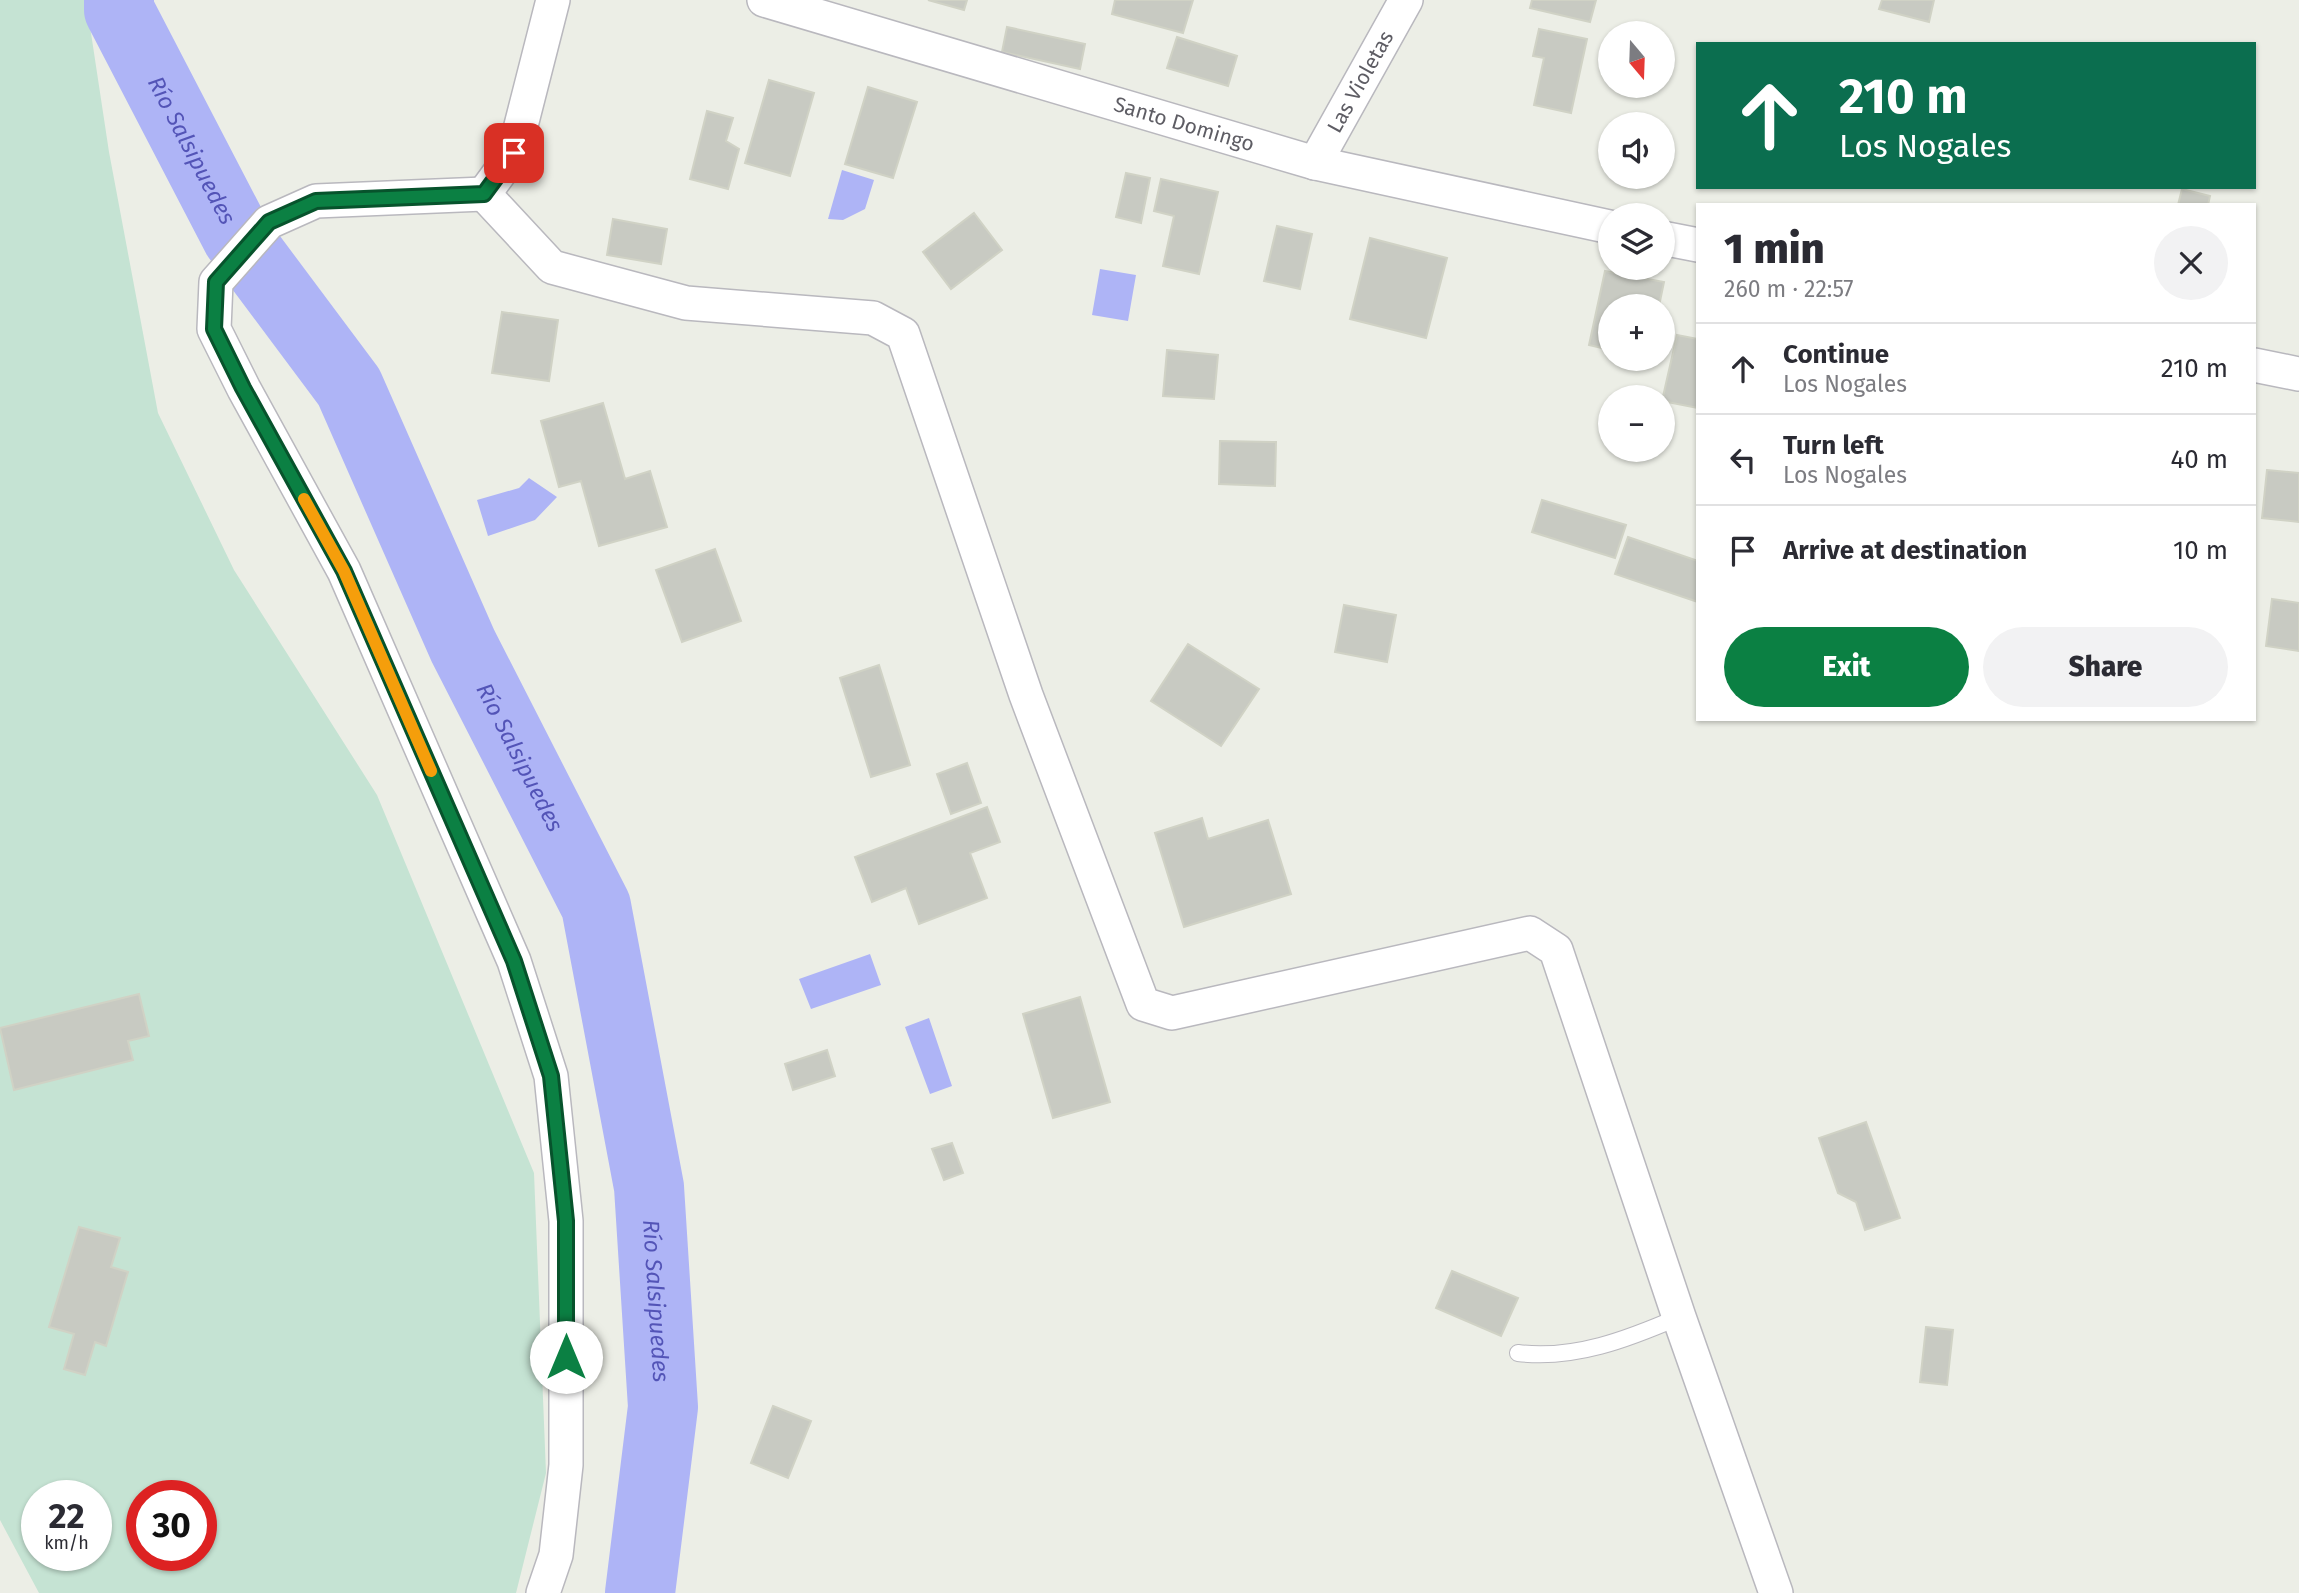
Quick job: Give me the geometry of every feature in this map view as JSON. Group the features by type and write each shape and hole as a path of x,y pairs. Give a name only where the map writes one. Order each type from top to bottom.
{"street":[{"path":"484,194 514,153 553,0"},
{"name":"Santo Domingo","path":"764,0 1315,163 1598,224"},
{"name":"Las Violetas","path":"1315,163 1406,0"},
{"path":"543,1593 556,1555 566,1465 566,1221 551,1076 514,961 344,571 243,388 214,329 216,282 269,222 316,201 484,194 552,267 686,303 873,318 903,334 1026,695 1143,1004 1172,1013 1530,933 1556,950 1679,1317 1776,1593"},
{"path":"1675,241 1696,245"},
{"path":"2256,365 2299,374"}],"lane":[{"path":"1518,1353 1541,1356 1625,1340 1679,1317"}],"green space":[{"path":"0,0 86,0 109,152 158,413 234,570 377,795 534,1173 546,1473 516,1593 39,1593 27,1571 112,1571 112,1480 21,1480 21,1559 0,1520"}],"water":[{"path":"842,170 874,180 865,209 843,220 828,219"},
{"path":"1100,269 1136,275 1128,321 1092,315"},
{"path":"529,478 557,497 535,520 488,536 477,500 519,488"},
{"path":"870,954 881,985 811,1009 799,979"},
{"path":"929,1018 952,1086 930,1094 905,1027"}],"building":[{"path":"928,0 967,0 964,10"},
{"path":"1115,0 1193,0 1183,33 1112,14"},
{"path":"1532,0 1596,0 1590,22 1530,8"},
{"path":"1882,0 1934,0 1929,22 1879,9"},
{"path":"1007,27 1085,44 1080,69 1002,52"},
{"path":"1539,29 1587,39 1571,113 1534,105 1544,58 1533,56"},
{"path":"1177,37 1237,56 1228,86 1167,68"},
{"path":"769,80 814,93 790,176 745,163"},
{"path":"868,87 917,102 893,178 845,164"},
{"path":"707,111 733,118 726,141 739,149 728,189 690,179"},
{"path":"1126,173 1150,178 1141,223 1116,217"},
{"path":"1161,179 1218,192 1199,274 1163,266 1174,216 1154,211"},
{"path":"2182,189 2210,196 2208,203 2178,203"},
{"path":"974,213 1002,250 951,289 923,252"},
{"path":"613,219 667,229 661,264 607,255"},
{"path":"1277,226 1312,234 1300,289 1264,281"},
{"path":"1370,238 1447,258 1426,338 1350,319"},
{"path":"1603,280 1664,282 1662,294 1600,294"},
{"path":"1598,303 1598,347 1589,345"},
{"path":"502,312 558,320 549,381 492,373"},
{"path":"1677,335 1696,339 1696,408 1675,404 1675,385 1666,385 1669,371 1675,371"},
{"path":"1167,350 1218,355 1214,399 1163,396"},
{"path":"603,403 625,479 650,471 667,527 599,546 581,481 559,487 541,421"},
{"path":"1220,441 1276,442 1275,486 1219,484"},
{"path":"2267,470 2299,473 2299,522 2262,518"},
{"path":"1542,500 1626,525 1615,558 1532,532"},
{"path":"1628,537 1696,560 1696,601 1615,574"},
{"path":"715,549 741,621 682,642 656,570"},
{"path":"2272,599 2299,603 2299,651 2266,646"},
{"path":"1344,605 1396,615 1387,662 1335,652"},
{"path":"1188,644 1259,689 1221,746 1151,701"},
{"path":"879,665 910,765 871,777 840,678"},
{"path":"967,763 981,803 951,814 937,774"},
{"path":"987,807 1000,842 970,853 987,898 919,924 906,888 872,902 855,857"},
{"path":"1202,818 1208,839 1268,820 1291,894 1184,927 1155,833"},
{"path":"139,994 149,1036 128,1041 133,1060 14,1090 0,1028"},
{"path":"1080,997 1110,1102 1053,1118 1023,1014"},
{"path":"827,1050 835,1076 793,1090 785,1064"},
{"path":"1866,1122 1900,1218 1865,1230 1856,1202 1838,1193 1819,1138"},
{"path":"952,1143 963,1173 944,1180 932,1149"},
{"path":"79,1227 120,1238 111,1267 128,1272 106,1346 95,1342 85,1375 64,1369 74,1334 49,1327"},
{"path":"1452,1271 1518,1298 1501,1336 1436,1308"},
{"path":"1926,1327 1953,1330 1947,1385 1920,1382"},
{"path":"773,1406 811,1421 788,1478 751,1463"}],"waterway":[{"name":"Río Salsipuedes","path":"119,0 119,10 237,237 349,387 463,646 596,906 649,1187 663,1407 640,1593"}],"slow traffic":[{"path":"304,499 344,571 431,771"}],"route":[{"path":"514,153 484,194 316,201 269,222 216,282 214,329 243,388 344,571 514,961 551,1076 566,1221 566,1357"}]}
